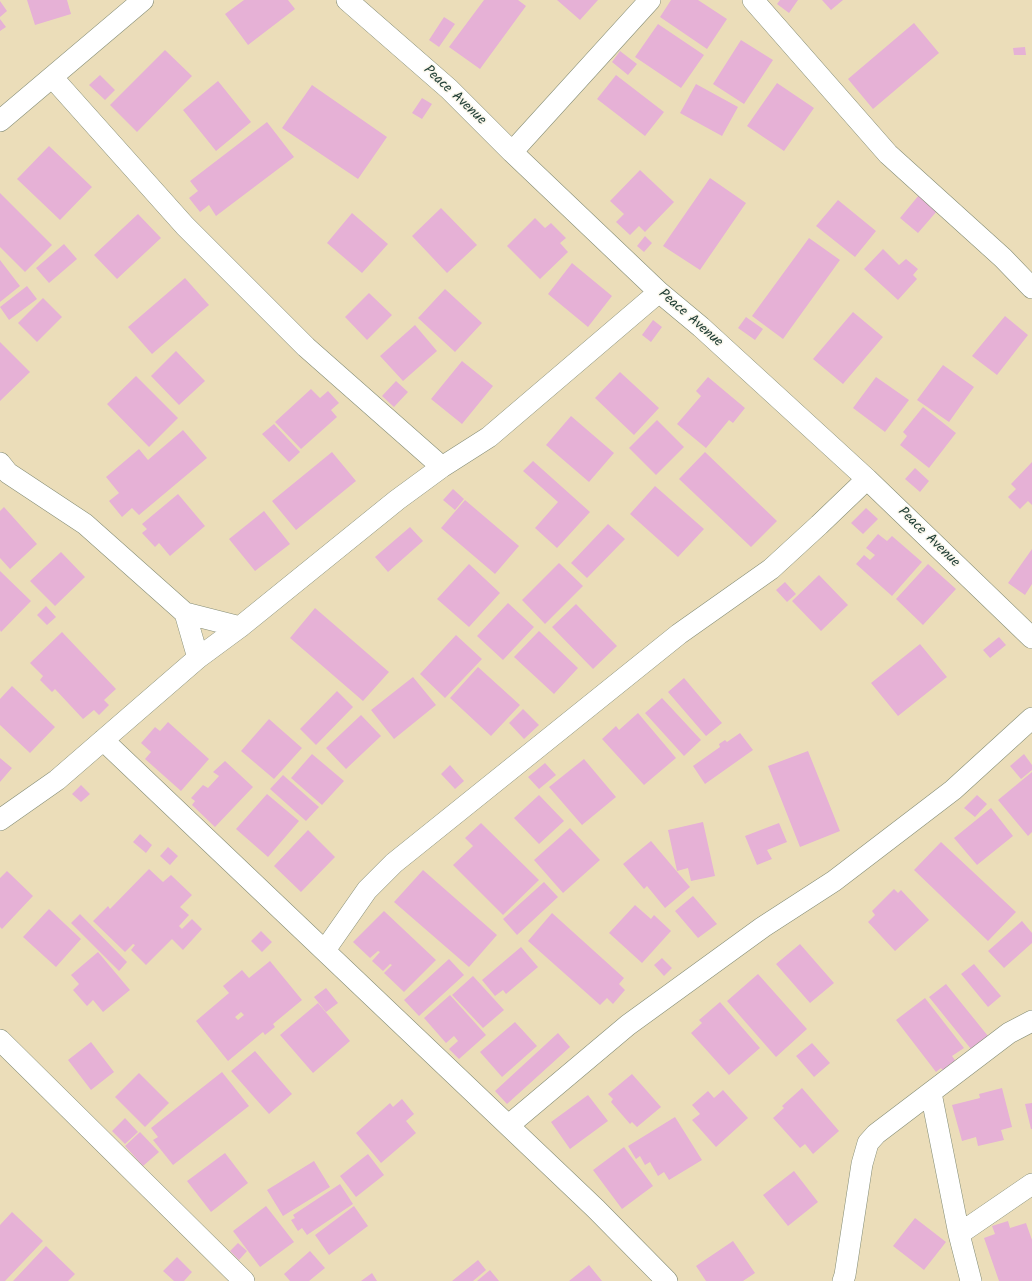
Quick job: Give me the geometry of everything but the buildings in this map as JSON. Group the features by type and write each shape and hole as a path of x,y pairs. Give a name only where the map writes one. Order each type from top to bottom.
{"street":[{"path":"0,121 143,0"},
{"name":"Peace Avenue","path":"347,0 449,89 512,152 659,292 701,327 867,479 1032,638"},
{"path":"512,152 650,0"},
{"path":"753,0 888,154 1003,258 1032,288"},
{"path":"52,77 185,226 300,342 442,467"},
{"path":"0,820 57,780 198,658 240,627 397,500 442,467 489,437 659,292"},
{"path":"3,472 85,524 185,613 240,627"},
{"path":"326,950 367,890 394,863 679,634 771,569 867,479"},
{"path":"185,613 198,658"},
{"path":"509,1125 628,1025 763,927 834,881 953,790 1032,718"},
{"path":"103,740 509,1125 596,1209 667,1281"},
{"path":"843,1281 862,1164 868,1143 876,1134 1009,1033 1032,1020"},
{"path":"0,1040 244,1281"},
{"path":"931,1093 959,1234 972,1281"},
{"path":"959,1234 1032,1184"}]}
